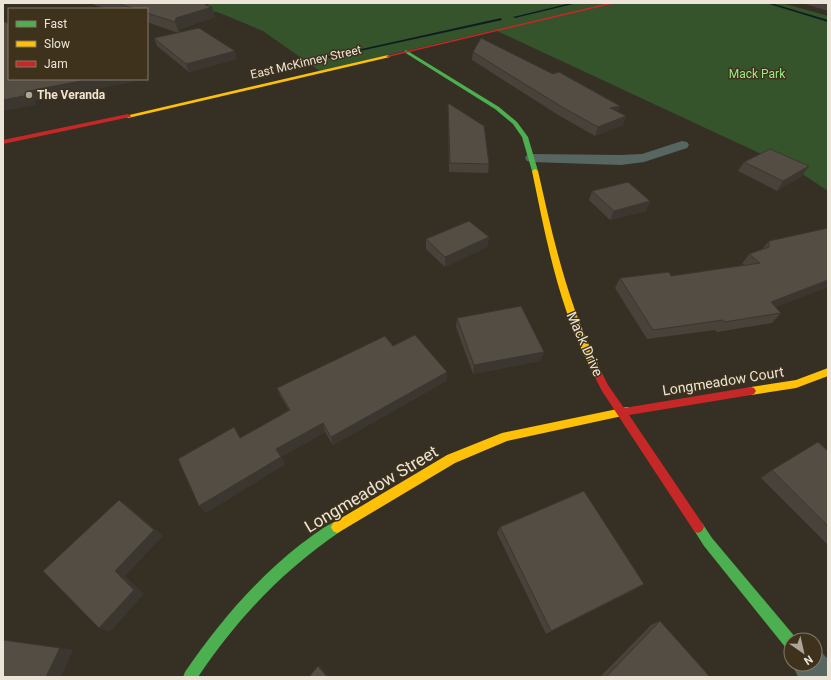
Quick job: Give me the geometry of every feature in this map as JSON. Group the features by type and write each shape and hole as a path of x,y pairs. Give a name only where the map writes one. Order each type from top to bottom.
{"street":[{"name":"East McKinney Street","path":"3,142 119,118 614,3"},
{"name":"Mack Drive","path":"406,51 511,118 525,137 532,158 558,274 571,317 592,365 620,413 708,542 783,633"},
{"path":"532,158 621,160 644,158 682,145"},
{"name":"Longmeadow Court","path":"620,413 796,384 828,372"},
{"name":"Longmeadow Street","path":"190,677 209,648 254,593 294,556 334,529 421,476 478,447 519,433 620,413"}],"green space":[{"name":"Mack Park","path":"186,3 782,3 828,16 828,191 798,171 495,30 320,71 263,31 220,13"}],"building":[{"path":"116,3 205,3 208,4 205,5 212,7 176,18 175,22 148,13 148,8 132,8"},
{"path":"3,21 8,24 8,80 86,80 29,91 29,95 3,100"},
{"path":"199,28 235,51 186,64 154,38"},
{"path":"481,38 553,74 559,72 620,106 610,108 626,116 598,127 562,107 473,52"},
{"path":"448,103 484,126 489,164 450,163"},
{"path":"770,149 809,166 783,181 744,162"},
{"path":"628,182 650,201 614,211 592,191"},
{"path":"469,221 489,237 445,257 426,239"},
{"path":"828,228 828,280 771,302 781,313 724,322 723,320 653,330 620,278 669,272 671,276 760,263 749,254 769,247 769,241"},
{"path":"521,306 544,352 474,365 457,318"},
{"path":"415,335 447,372 331,437 323,423 276,449 281,457 199,506 178,459 234,427 240,438 290,410 277,388 385,336 393,346"},
{"path":"818,442 828,451 828,526 772,470"},
{"path":"584,491 644,584 551,631 500,527"},
{"path":"119,500 154,530 115,571 134,590 99,628 43,571"},
{"path":"660,621 710,677 606,677"},
{"path":"3,640 60,648 46,677 3,677"},
{"path":"318,666 327,677 309,677"}],"waterway":[{"path":"515,17 575,3"},
{"path":"768,3 828,21"},
{"path":"305,62 501,19"}],"traffic: fast":[{"path":"406,51 497,108 515,123 525,137 535,171"},
{"path":"190,677 237,613 255,594 293,558 337,527"},
{"path":"698,527 708,542 783,633"}],"traffic: slow":[{"path":"128,116 388,56"},
{"path":"535,171 565,294 582,341 593,364"},
{"path":"751,391 796,384 828,372"},
{"path":"337,527 451,459 506,436 627,411"}],"traffic: jam":[{"path":"388,56 614,3"},
{"path":"3,142 128,116"},
{"path":"593,364 605,388 698,527"},
{"path":"627,411 751,391"}],"place":[{"name":"The Veranda","path":"29,95"}]}
